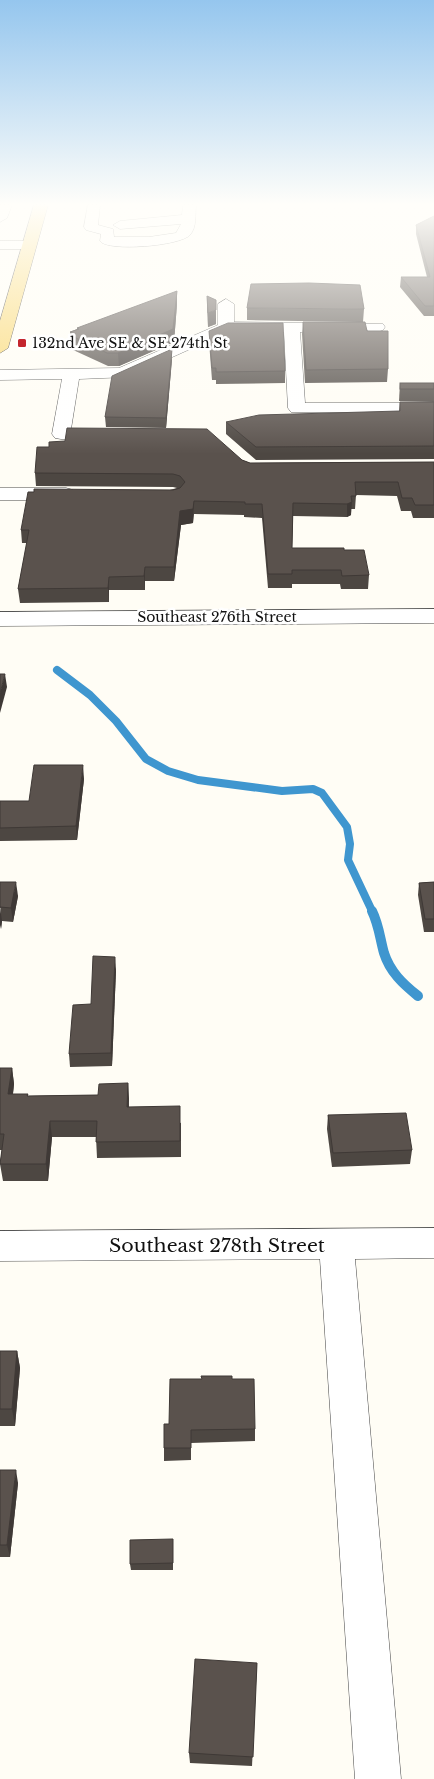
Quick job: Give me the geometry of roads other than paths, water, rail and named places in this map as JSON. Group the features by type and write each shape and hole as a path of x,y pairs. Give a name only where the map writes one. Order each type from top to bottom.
{"main road":[{"path":"1,340 5,310 13,288"}],"street":[{"path":"226,304 226,327"},
{"path":"0,375 122,373 226,327 376,327"},
{"path":"292,327 297,408 434,408"},
{"path":"70,374 61,434 118,434"},
{"path":"0,494 87,494"},
{"name":"Southeast 276th Street","path":"0,618 434,616"},
{"name":"Southeast 278th Street","path":"0,1246 434,1243"},
{"path":"336,1244 378,1779"}],"waterway":[{"path":"57,670 90,695 116,721 146,759 168,771 198,780 282,791 313,789 322,793 347,827 350,844 348,860 373,913"},
{"path":"372,911 384,953 393,972 418,996"}],"place":[{"name":"132nd Ave SE & SE 274th St","path":"22,343"}]}
